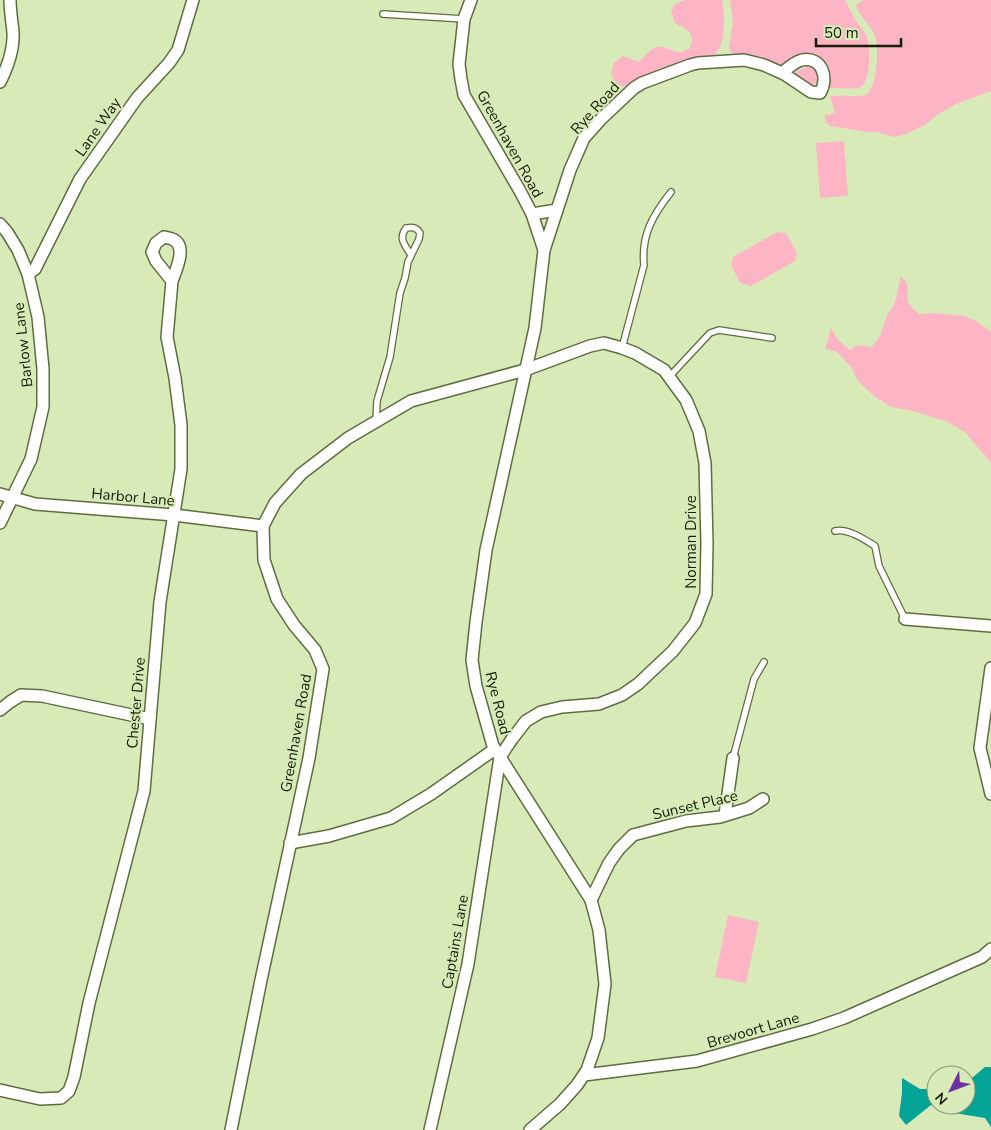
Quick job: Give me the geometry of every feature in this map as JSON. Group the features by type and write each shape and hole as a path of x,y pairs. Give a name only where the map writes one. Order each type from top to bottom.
{"street":[{"path":"0,82 8,65 13,34 10,0"},
{"name":"Lane Way","path":"28,274 35,269 80,179 137,98 169,64 178,50 193,0"},
{"name":"Greenhaven Road","path":"231,1130 309,758 323,669 315,650 294,625 277,599 264,560 263,526 275,503 301,474 348,438 411,401 525,370 535,328 544,250 532,214 464,95 459,64 464,20 471,0"},
{"name":"Rye Road","path":"544,250 570,170 584,138 634,88 642,83 698,63 744,60 764,65 782,73"},
{"name":"Greenhaven Road","path":"532,214 557,210"},
{"name":"Barlow Lane","path":"0,224 18,250 28,274 38,317 43,369 43,407 32,459 0,523"},
{"name":"Chester Drive","path":"0,1090 40,1099 61,1098 69,1091 74,1077 89,1003 144,791 160,602 181,469 181,425 168,337 172,280"},
{"name":"Norman Drive","path":"290,843 329,836 391,818 497,753 512,739 526,721 541,712 562,707 599,704 622,695 638,684 673,651 695,623 706,594 705,463 699,431 686,400 664,370 634,353 604,343 590,346 525,370"},
{"name":"Rye Road","path":"525,370 486,550 472,660 476,686 493,746 590,900 599,930 605,984 598,1038 584,1075"},
{"name":"Harbor Lane","path":"0,494 35,504 174,515 263,526"},
{"path":"905,619 991,626"},
{"path":"991,668 980,748 991,794"},
{"path":"0,710 21,695 42,696 150,718"},
{"name":"Captains Lane","path":"430,1130 468,964 497,753"},
{"path":"725,815 733,758"},
{"name":"Sunset Place","path":"590,900 609,863 619,848 632,835 686,821 725,815 749,808 763,800"},
{"name":"Brevoort Lane","path":"584,1075 697,1061 812,1029 844,1018 982,957 991,949"},
{"path":"530,1130 560,1104 577,1086 584,1075"}],"lane":[{"path":"383,14 464,20"},
{"path":"622,348 644,265 643,252 646,234 671,192"},
{"path":"376,422 377,401 390,356 400,293 408,262 411,256 419,239 420,233 414,227 406,228 402,236 411,256"},
{"path":"668,377 710,333 719,330 772,338"},
{"path":"835,531 842,529 867,540 875,546 879,566 905,619"},
{"path":"733,758 754,679 764,662"}],"shaded area":[{"path":"685,0 722,0 724,31 716,54 708,59 687,60 676,63 624,87 617,84 611,74 614,63 623,56 639,62 654,48 662,47 675,52 682,52 690,48 692,40 690,32 675,23 671,11 675,4"},
{"path":"730,0 845,0 867,36 869,64 866,80 863,85 859,88 828,88 825,64 822,59 813,54 803,55 782,66 757,58 735,55 729,48 733,22"},
{"path":"864,0 991,0 991,91 956,104 937,115 925,125 895,137 876,132 830,126 825,121 825,115 835,113 830,96 865,95 873,85 877,58 875,36 856,6"},
{"path":"806,67 816,70 818,77 815,84 812,85 793,74"},
{"path":"844,141 848,196 820,198 816,143"},
{"path":"777,232 786,233 797,253 795,261 751,286 740,283 731,265 733,257"},
{"path":"901,276 907,283 908,302 920,314 934,313 964,316 978,322 991,332 991,463 965,432 948,422 913,411 891,407 874,396 858,381 851,367 837,352 825,349 831,328 838,340 850,350 858,345 871,347 875,344 895,302"},
{"path":"728,915 759,922 746,983 715,977"}],"water":[{"path":"985,1067 991,1067 991,1127 985,1118 966,1115 976,1115 976,1075"},
{"path":"902,1078 920,1089 926,1089 926,1109 906,1125 899,1116"}]}
